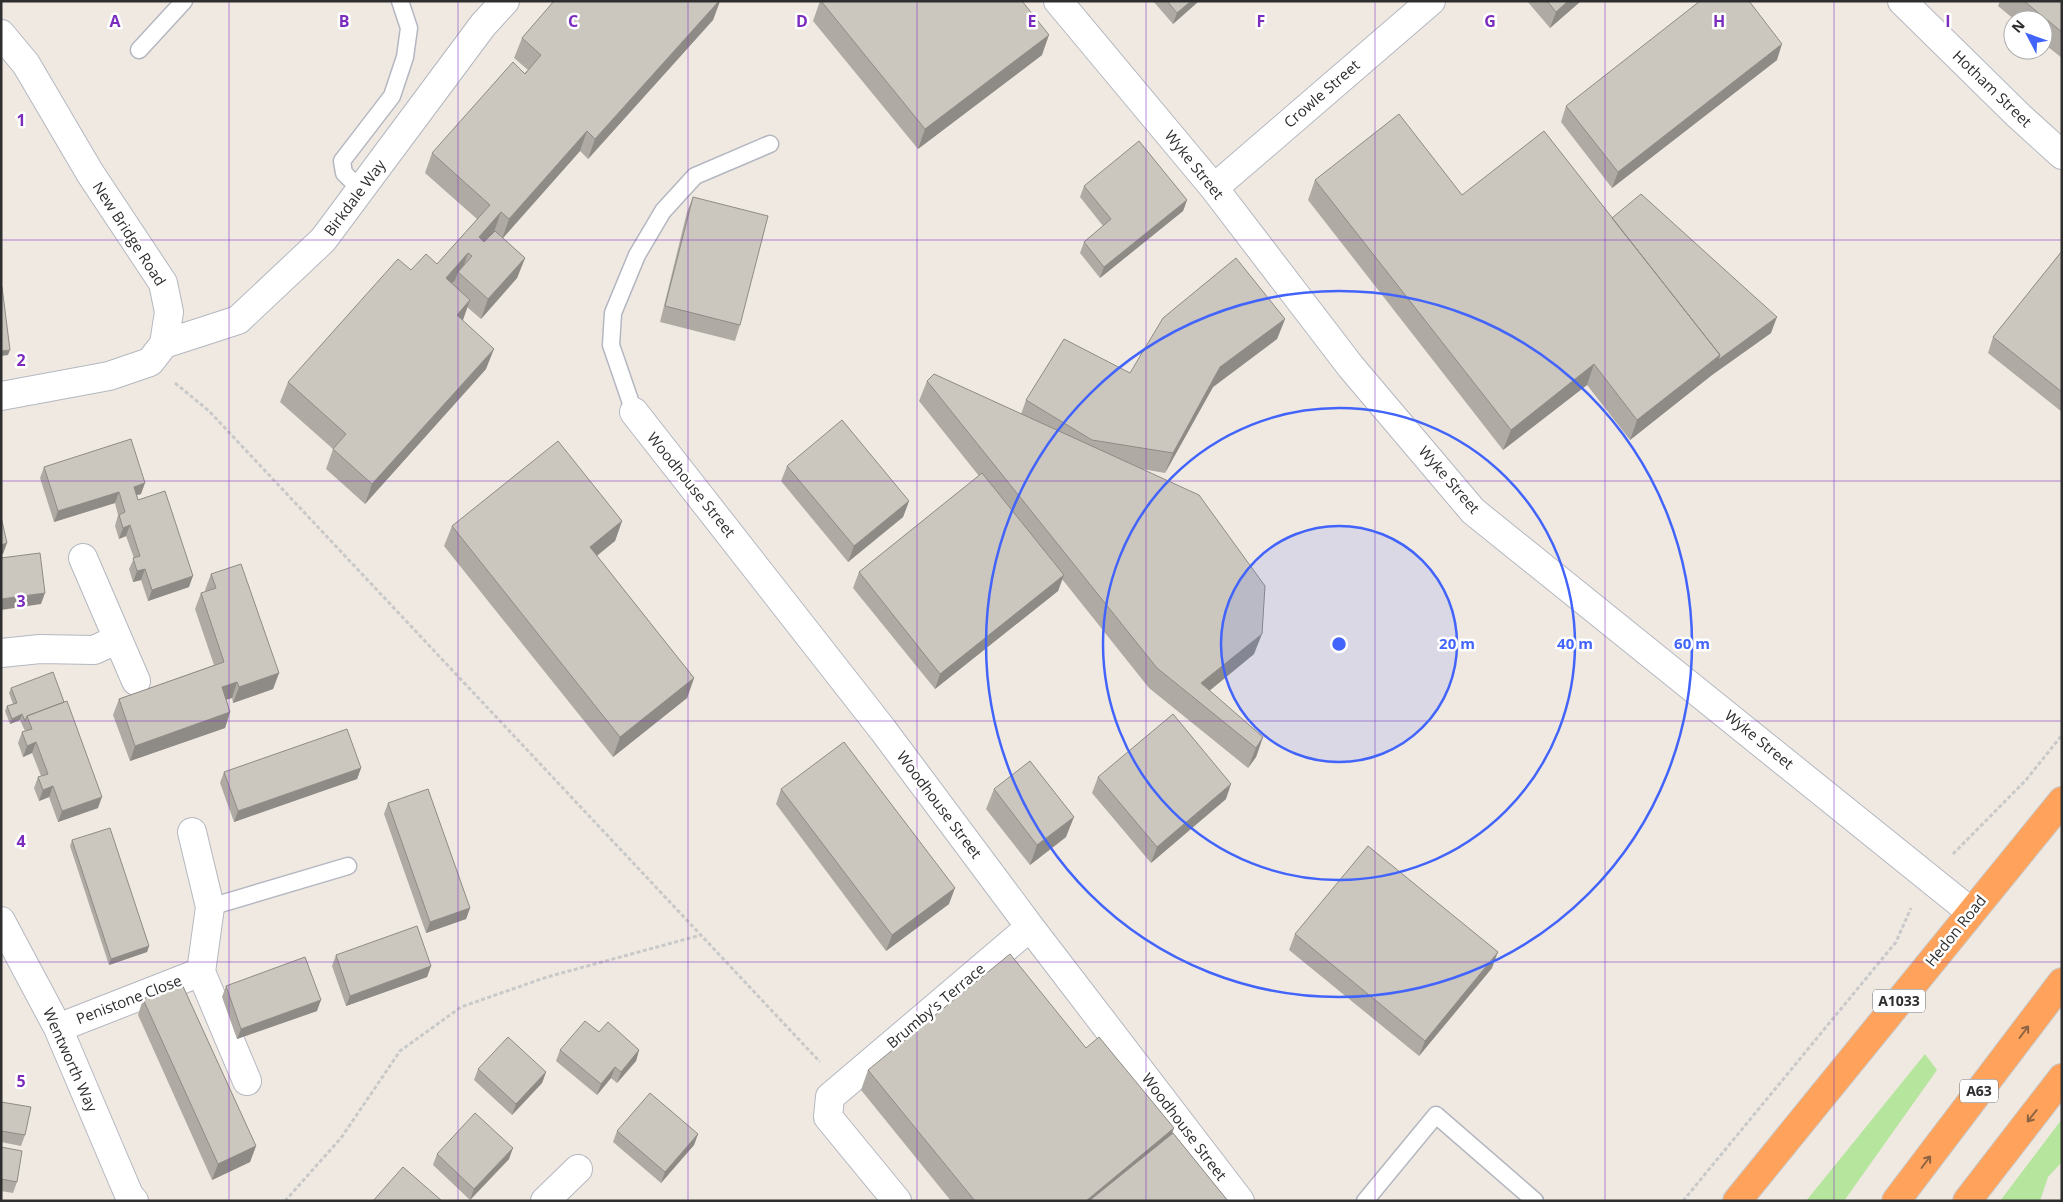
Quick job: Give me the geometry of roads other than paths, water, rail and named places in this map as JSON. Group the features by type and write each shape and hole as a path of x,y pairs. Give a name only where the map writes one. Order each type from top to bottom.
{"highway":[{"name":"Hedon Road","path":"1737,1201 2062,801"},
{"name":"A63","path":"1896,1201 2062,982"},
{"path":"1967,1201 2062,1078"}],"street":[{"name":"Birkdale Way","path":"157,353 238,320 323,240 483,25 505,1"},
{"name":"Wyke Street","path":"1058,1 1214,188 1351,366 1473,510 1972,912"},
{"name":"Crowle Street","path":"1214,188 1431,1"},
{"name":"Hotham Street","path":"1902,1 2019,116 2062,155"},
{"name":"New Bridge Road","path":"1,34 26,64 90,173 164,283 168,312 157,353"},
{"path":"1,396 109,376 157,353"},
{"name":"Woodhouse Street","path":"634,412 883,730 1030,927 1240,1201"},
{"path":"84,558 136,681"},
{"path":"1,653 40,649 94,650 118,639"},
{"name":"Penistone Close","path":"192,832 210,907 201,972 247,1081"},
{"name":"Wentworth Way","path":"1,921 58,1028 127,1199"},
{"name":"Brumby's Terrace","path":"896,1201 828,1117 830,1097 1030,927"},
{"name":"Penistone Close","path":"58,1028 201,972"},
{"path":"544,1201 578,1169"}],"lane":[{"path":"139,50 184,1"},
{"path":"361,190 344,173 342,161 392,96 405,57 409,28 400,1"},
{"path":"634,412 611,345 612,313 637,254 663,211 696,176 770,144"},
{"path":"210,907 348,866"},
{"path":"1365,1201 1436,1115 1535,1201"}]}
